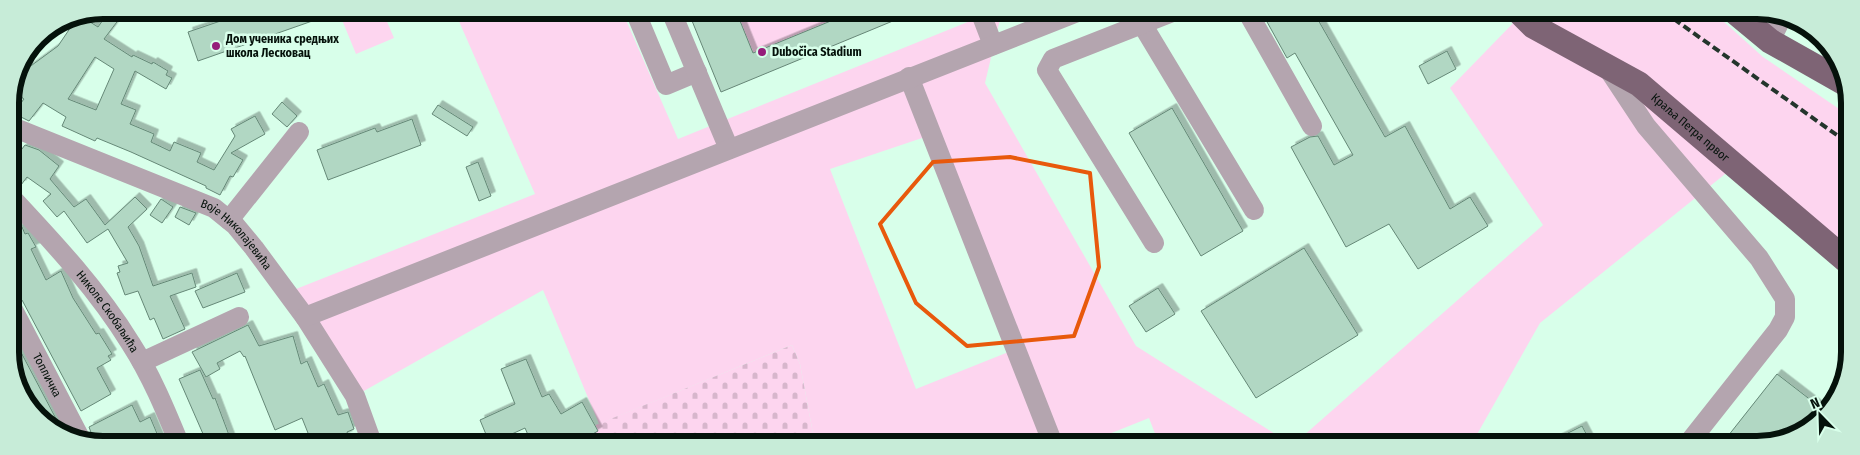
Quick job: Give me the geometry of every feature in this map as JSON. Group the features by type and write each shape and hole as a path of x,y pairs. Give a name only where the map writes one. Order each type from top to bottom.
{"main road":[{"name":"Краља Петра првог","path":"1526,19 1533,26 1639,84 1841,256"},
{"path":"1744,19 1770,40 1838,79"}],"street":[{"path":"638,19 666,85 697,72"},
{"path":"674,19 729,149"},
{"path":"983,19 993,45"},
{"path":"305,317 1060,19"},
{"path":"1154,243 1048,70 1053,59 1155,19"},
{"path":"1252,19 1312,126"},
{"path":"1770,40 1780,22"},
{"path":"1142,24 1254,210"},
{"path":"1607,67 1646,126 1759,258 1785,299 1785,316 1778,330 1694,436"},
{"path":"909,77 1050,436"},
{"name":"Воје Николајевића","path":"19,130 214,208 229,220 254,248 305,317 355,396 369,436"},
{"path":"229,220 299,132"},
{"name":"Николе Скобаљића","path":"19,211 90,286 142,362 176,436"},
{"path":"142,362 240,317"},
{"name":"Топличка","path":"19,320 77,433"}],"highlighted area":[{"path":"1010,157 1090,173 1099,267 1074,336 967,346 916,303 880,224 933,162"}],"green space":[{"path":"342,19 386,19 394,38 356,54"},
{"path":"458,19 626,19 678,139 975,19 1000,19 985,83 1136,346 1278,436 1156,436 1149,418 1104,436 814,436 800,364 792,345 599,424 543,290 355,396 286,293 535,194","holes":["925,137 1011,351 916,389 830,169"]},
{"name":"Dubočica Stadium","path":"691,19 898,19 721,92"},
{"path":"1517,19 1721,19 1763,57 1841,110 1841,266 1735,166 1540,323 1476,436 1303,436 1543,225 1450,88"},
{"path":"792,345 800,364 814,436 569,436"}],"building":[{"path":"104,19 119,19 104,39 132,57 133,55 152,64 153,62 168,71 166,75 172,78 166,89 135,71 121,104 136,110 130,124 154,134 151,142 170,151 174,142 201,153 197,162 214,170 235,136 231,129 255,116 265,134 231,153 243,160 233,177 230,176 220,195 206,188 206,186 131,152 97,138 95,141 62,126 66,117 43,103 29,121 19,116 19,105 24,99 19,96 26,67 28,68 58,46 73,24 87,20 98,27","holes":["95,57 114,69 96,110 68,99"]},
{"name":"Дом ученика средњих школа Лесковац","path":"226,19 318,19 198,61 188,32"},
{"name":"Dubočica Stadium","path":"691,19 739,19 753,53 836,19 898,19 721,92"},
{"path":"1265,19 1318,19 1385,137 1405,126 1450,209 1470,197 1488,226 1418,269 1389,224 1346,247 1291,147 1310,137 1318,136 1334,165 1353,155 1295,53 1287,58"},
{"path":"1447,51 1456,69 1428,84 1419,66"},
{"path":"282,102 297,116 287,127 272,114"},
{"path":"438,105 473,127 467,136 432,114"},
{"path":"1172,108 1243,231 1201,256 1129,133"},
{"path":"412,119 421,145 328,180 317,150 375,128 377,132"},
{"path":"25,145 39,150 59,166 50,179 74,207 86,199 105,225 135,197 147,209 128,227 139,246 153,286 192,273 196,287 170,296 185,329 163,339 154,318 150,320 138,291 125,295 117,273 120,272 118,266 128,263 108,229 87,243 64,211 57,217 43,201 51,194 27,177 21,185 19,183 19,153"},
{"path":"478,162 491,196 479,201 466,167"},
{"path":"161,199 173,207 162,223 150,215"},
{"path":"180,207 196,213 189,225 175,217"},
{"path":"22,227 25,234 28,233 36,247 31,249 46,280 61,271 73,298 96,334 99,333 112,354 108,356 111,360 97,368 111,394 81,411 22,300 19,298 19,228"},
{"path":"1304,248 1358,335 1256,398 1201,311"},
{"path":"237,273 245,292 203,308 195,291"},
{"path":"1158,288 1175,314 1146,332 1129,306"},
{"path":"248,325 259,346 293,336 301,364 307,361 318,387 324,384 338,415 348,412 354,429 347,432 348,435 346,436 309,436 302,418 275,430 245,356 240,351 217,363 220,369 206,377 192,352"},
{"path":"19,348 59,424 36,404 25,385 20,369"},
{"path":"526,359 542,397 549,394 561,414 582,402 598,431 589,436 528,436 525,428 508,436 487,436 480,420 515,404 501,369"},
{"path":"200,370 213,399 215,398 229,436 204,436 179,379"},
{"path":"1777,374 1821,408 1813,416 1790,430 1763,436 1728,436"},
{"path":"132,405 140,422 150,417 158,436 92,435 89,427"},
{"path":"1582,426 1587,436 1562,436"}],"railway":[{"path":"1674,19 1841,138"}],"place":[{"name":"Дом ученика средњих школа Лесковац","path":"216,46"},
{"name":"Dubočica Stadium","path":"762,52"}]}
